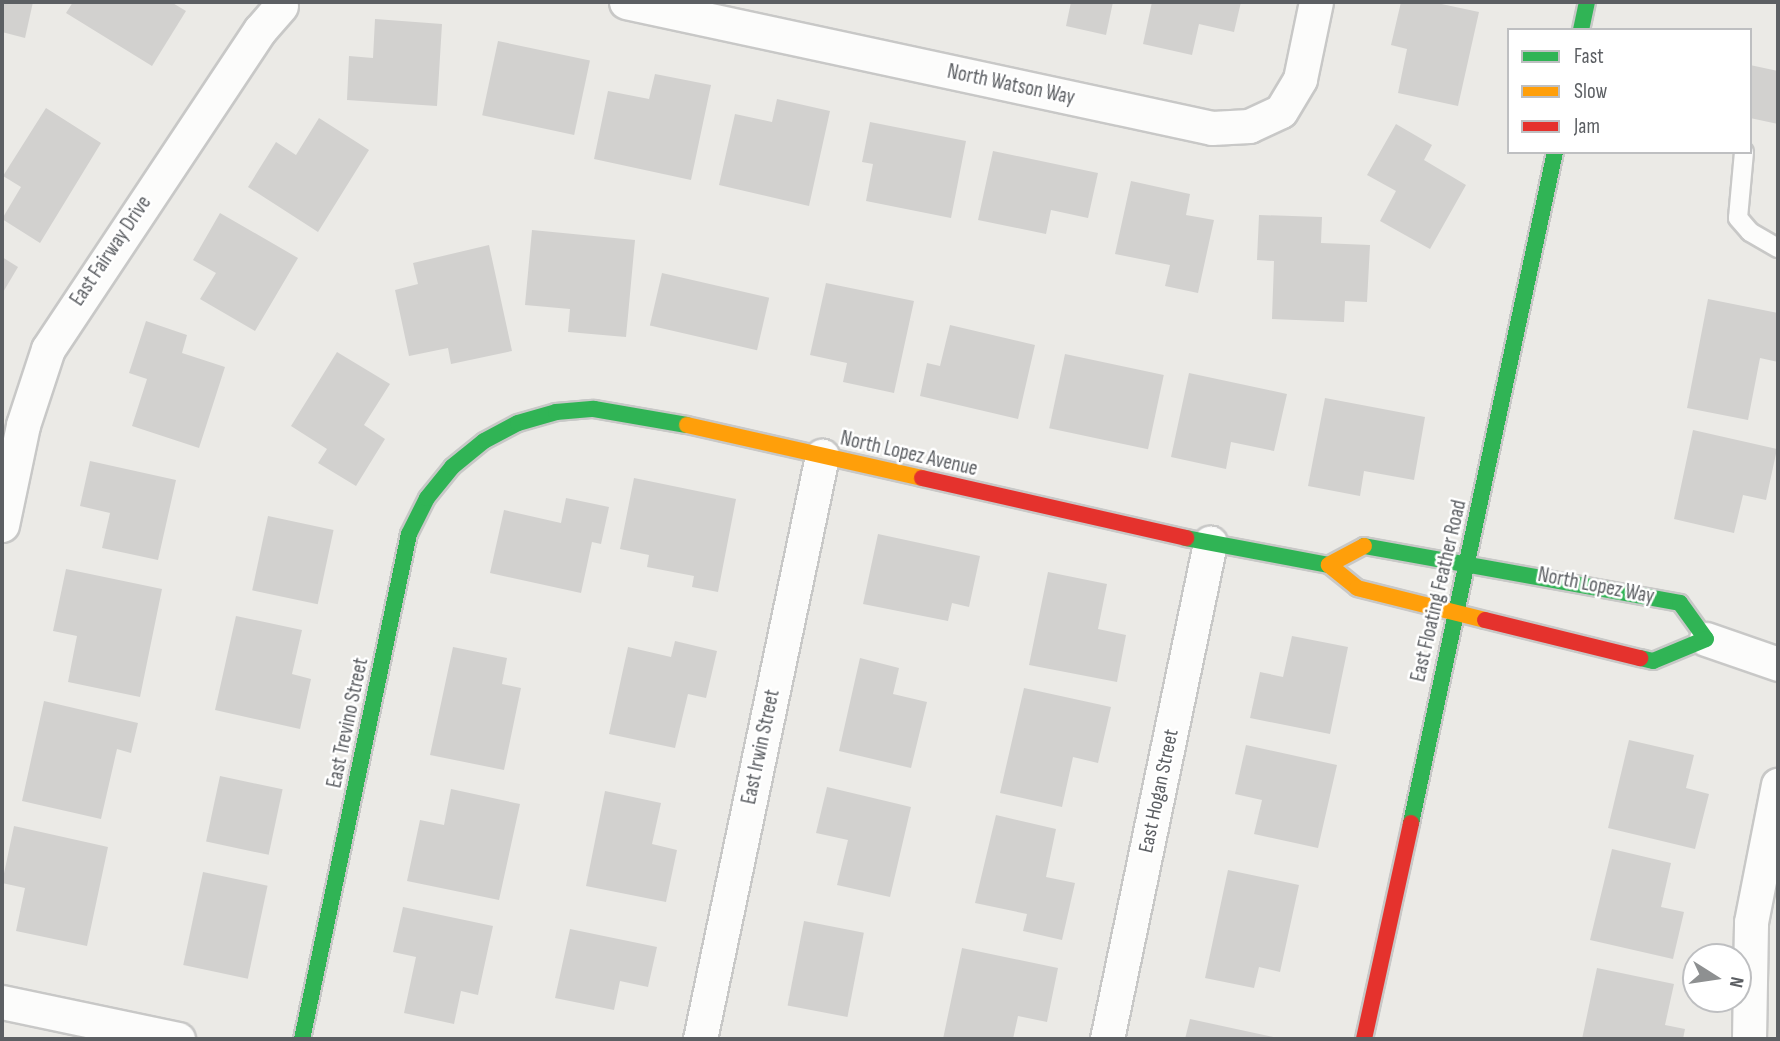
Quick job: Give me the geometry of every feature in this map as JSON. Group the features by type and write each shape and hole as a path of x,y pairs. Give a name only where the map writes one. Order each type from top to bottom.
{"street":[{"name":"North Watson Way","path":"626,2 1212,128 1249,126 1281,111 1300,79 1316,2"},
{"path":"1581,28 1587,2"},
{"name":"East Fairway Drive","path":"2,525 26,411 48,349 260,30 282,3"},
{"name":"East Floating Feather Road","path":"1364,1039 1555,154"},
{"name":"North Lopez Avenue","path":"484,441 518,423 556,412 594,409 634,413 1210,543 1329,565 1357,588 1456,612"},
{"name":"East Trevino Street","path":"302,1039 410,534 427,498 452,467 484,441"},
{"name":"East Irwin Street","path":"701,1039 822,456"},
{"name":"East Hogan Street","path":"1107,1039 1210,543"},
{"path":"1329,565 1364,546 1467,563"},
{"name":"North Lopez Way","path":"1467,563 1679,603 1706,639"},
{"path":"1456,612 1653,661 1706,639 1778,664"},
{"path":"1749,1039 1751,922 1778,785"},
{"path":"2,1002 178,1039"}],"lane":[{"path":"1744,154 1738,218 1750,232 1778,248"}],"building":[{"path":"2,2 33,2 25,38 2,32"},
{"path":"73,2 171,2 186,11 152,66 66,13"},
{"path":"1071,2 1113,2 1106,35 1066,26"},
{"path":"1152,2 1241,2 1234,32 1199,24 1192,55 1143,44"},
{"path":"1401,2 1432,2 1479,12 1458,106 1398,93 1407,49 1391,45"},
{"path":"375,19 442,24 437,106 347,100 349,56 373,58"},
{"path":"498,41 590,61 574,135 482,115"},
{"path":"1752,65 1778,71 1778,124 1752,118"},
{"path":"655,74 711,85 691,180 594,159 608,91 649,99"},
{"path":"777,99 830,111 809,206 719,185 735,114 772,122"},
{"path":"46,108 101,143 40,243 2,219 21,187 3,176"},
{"path":"319,118 369,150 318,232 248,187 276,142 296,155"},
{"path":"870,122 966,141 951,218 866,201 873,164 862,162"},
{"path":"1396,124 1432,145 1424,160 1466,185 1430,249 1380,221 1396,191 1367,175"},
{"path":"993,151 1098,173 1088,218 1051,210 1046,234 978,220"},
{"path":"1131,181 1190,194 1186,215 1214,220 1198,293 1165,286 1170,265 1115,254"},
{"path":"220,213 298,258 255,331 200,299 216,273 193,260"},
{"path":"1259,215 1322,217 1321,243 1370,245 1367,302 1345,301 1344,322 1272,319 1274,261 1257,260"},
{"path":"532,230 635,240 626,337 568,332 570,309 525,305"},
{"path":"489,245 512,351 451,364 448,348 409,356 395,290 418,284 413,263"},
{"path":"2,257 18,267 2,294"},
{"path":"662,273 769,298 757,350 650,326"},
{"path":"826,283 914,301 894,393 843,382 847,363 810,355"},
{"path":"1708,299 1778,313 1778,362 1760,358 1748,420 1687,408"},
{"path":"146,321 187,335 182,353 225,367 199,448 132,426 147,379 129,373"},
{"path":"950,325 1035,345 1018,419 920,396 927,363 940,366"},
{"path":"337,352 390,384 364,425 385,439 356,486 318,463 327,449 291,426"},
{"path":"1065,354 1164,375 1148,449 1049,428"},
{"path":"1189,373 1287,394 1274,451 1231,442 1226,469 1171,457"},
{"path":"1325,398 1425,417 1414,480 1364,471 1360,496 1308,486"},
{"path":"1693,430 1777,449 1766,500 1743,495 1734,533 1674,519"},
{"path":"90,461 176,480 158,560 102,548 110,513 80,506"},
{"path":"634,478 736,499 718,592 692,587 694,576 647,567 649,555 620,549"},
{"path":"566,498 609,507 601,544 592,542 581,593 490,573 504,510 561,523"},
{"path":"268,516 334,530 318,604 252,590"},
{"path":"878,534 980,556 969,607 952,603 948,621 863,604"},
{"path":"66,569 162,589 140,697 68,682 77,636 53,631"},
{"path":"1048,572 1107,584 1098,629 1126,635 1117,682 1029,665"},
{"path":"236,616 302,630 292,674 311,679 300,729 215,710"},
{"path":"1292,636 1348,647 1330,734 1250,718 1260,672 1283,677"},
{"path":"675,641 717,651 706,698 688,694 675,748 609,734 628,647 671,657"},
{"path":"453,647 507,658 502,684 521,688 504,770 430,755"},
{"path":"860,658 899,668 893,694 927,702 911,768 839,751"},
{"path":"1024,688 1111,707 1098,763 1073,757 1062,807 1000,793"},
{"path":"44,701 138,723 131,753 117,749 101,819 22,801"},
{"path":"1629,740 1694,755 1686,788 1709,794 1695,849 1608,828"},
{"path":"1246,745 1337,765 1318,848 1254,834 1262,800 1235,794"},
{"path":"220,776 283,789 269,855 206,842"},
{"path":"827,787 911,807 890,897 837,885 848,840 816,833"},
{"path":"451,789 520,804 499,900 407,881 420,820 444,825"},
{"path":"605,791 661,803 652,844 677,850 666,902 586,886"},
{"path":"996,815 1056,829 1046,877 1075,883 1062,940 1023,931 1027,914 975,903"},
{"path":"14,826 108,847 87,946 16,931 25,888 2,883"},
{"path":"1612,849 1671,863 1661,907 1684,912 1673,959 1590,940"},
{"path":"1228,870 1299,885 1280,972 1259,967 1254,988 1205,978"},
{"path":"203,872 268,886 248,979 183,965"},
{"path":"403,907 493,926 478,995 461,991 454,1024 404,1013 416,957 393,952"},
{"path":"804,921 864,933 847,1017 788,1005"},
{"path":"570,929 657,947 648,987 620,981 614,1010 555,998"},
{"path":"962,948 1058,968 1047,1022 1018,1016 1013,1039 943,1039"},
{"path":"1597,968 1674,984 1665,1025 1685,1029 1683,1039 1582,1039"},
{"path":"1190,1019 1278,1038 1278,1039 1185,1039"}],"traffic: fast":[{"path":"1581,28 1587,2"},
{"path":"1411,823 1555,154"},
{"path":"302,1039 409,534 427,498 452,467 484,441 518,423 556,412 594,409 687,425"},
{"path":"1186,538 1329,565"},
{"path":"1364,546 1680,603 1706,639 1653,661 1640,658"}],"traffic: slow":[{"path":"687,425 922,478"},
{"path":"1364,546 1329,565 1357,588 1485,620"}],"traffic: jam":[{"path":"922,478 1186,538"},
{"path":"1485,620 1640,658"},
{"path":"1364,1039 1411,823"}]}
